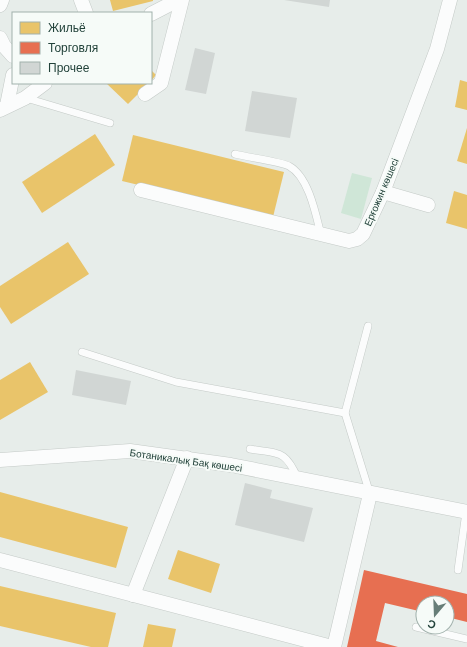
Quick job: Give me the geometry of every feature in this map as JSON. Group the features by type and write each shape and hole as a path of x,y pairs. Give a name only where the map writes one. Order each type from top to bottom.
{"street":[{"path":"0,6 2,0"},
{"path":"81,0 86,12"},
{"path":"152,13 178,0"},
{"path":"145,94 162,84 182,0"},
{"name":"Ерғожин көшесі","path":"141,190 349,242 357,239 363,234 383,192 437,49 450,0"},
{"path":"0,38 12,57"},
{"path":"4,108 12,79"},
{"path":"4,108 25,98 44,84"},
{"path":"383,192 428,205"},
{"name":"Ботаникалық Бақ көшесі","path":"0,460 130,451 187,458 466,512"},
{"path":"133,595 187,458"},
{"path":"0,560 333,647 370,494"}],"lane":[{"path":"25,98 110,123"},
{"path":"235,154 289,166 300,177 311,196 321,235"},
{"path":"368,326 345,413 370,494"},
{"path":"82,352 176,382 345,413"},
{"path":"250,449 282,455 291,464 298,479"},
{"path":"458,570 466,512"},
{"path":"450,635 467,639"}],"green space":[{"path":"352,173 372,178 361,219 341,213"}],"building: Жильё":[{"path":"110,0 153,0 153,1 113,11"},
{"path":"152,71 156,75 152,80"},
{"path":"460,80 467,82 467,110 455,107"},
{"path":"107,84 148,84 128,104"},
{"path":"467,128 467,164 457,161"},
{"path":"95,134 115,165 42,213 22,182"},
{"path":"133,135 284,172 273,217 122,181"},
{"path":"454,191 467,195 467,229 446,223"},
{"path":"68,242 89,274 11,324 0,307 0,286"},
{"path":"30,362 48,392 0,420 0,380"},
{"path":"0,492 128,527 116,568 0,537"},
{"path":"178,550 220,564 211,593 168,579"},
{"path":"0,586 116,613 108,647 91,647 0,626"},
{"path":"148,624 176,629 172,647 143,647"}],"building: Торговля":[{"path":"364,570 467,594 467,622 455,619 455,595 415,595 415,610 385,603 376,641 398,647 347,647"}],"building: Прочее":[{"path":"284,0 330,0 329,7"},
{"path":"195,48 215,53 206,94 185,90"},
{"path":"252,91 297,98 290,138 245,131"},
{"path":"76,370 131,381 126,405 72,395"},
{"path":"245,483 272,490 270,498 313,508 304,542 235,525"}]}
